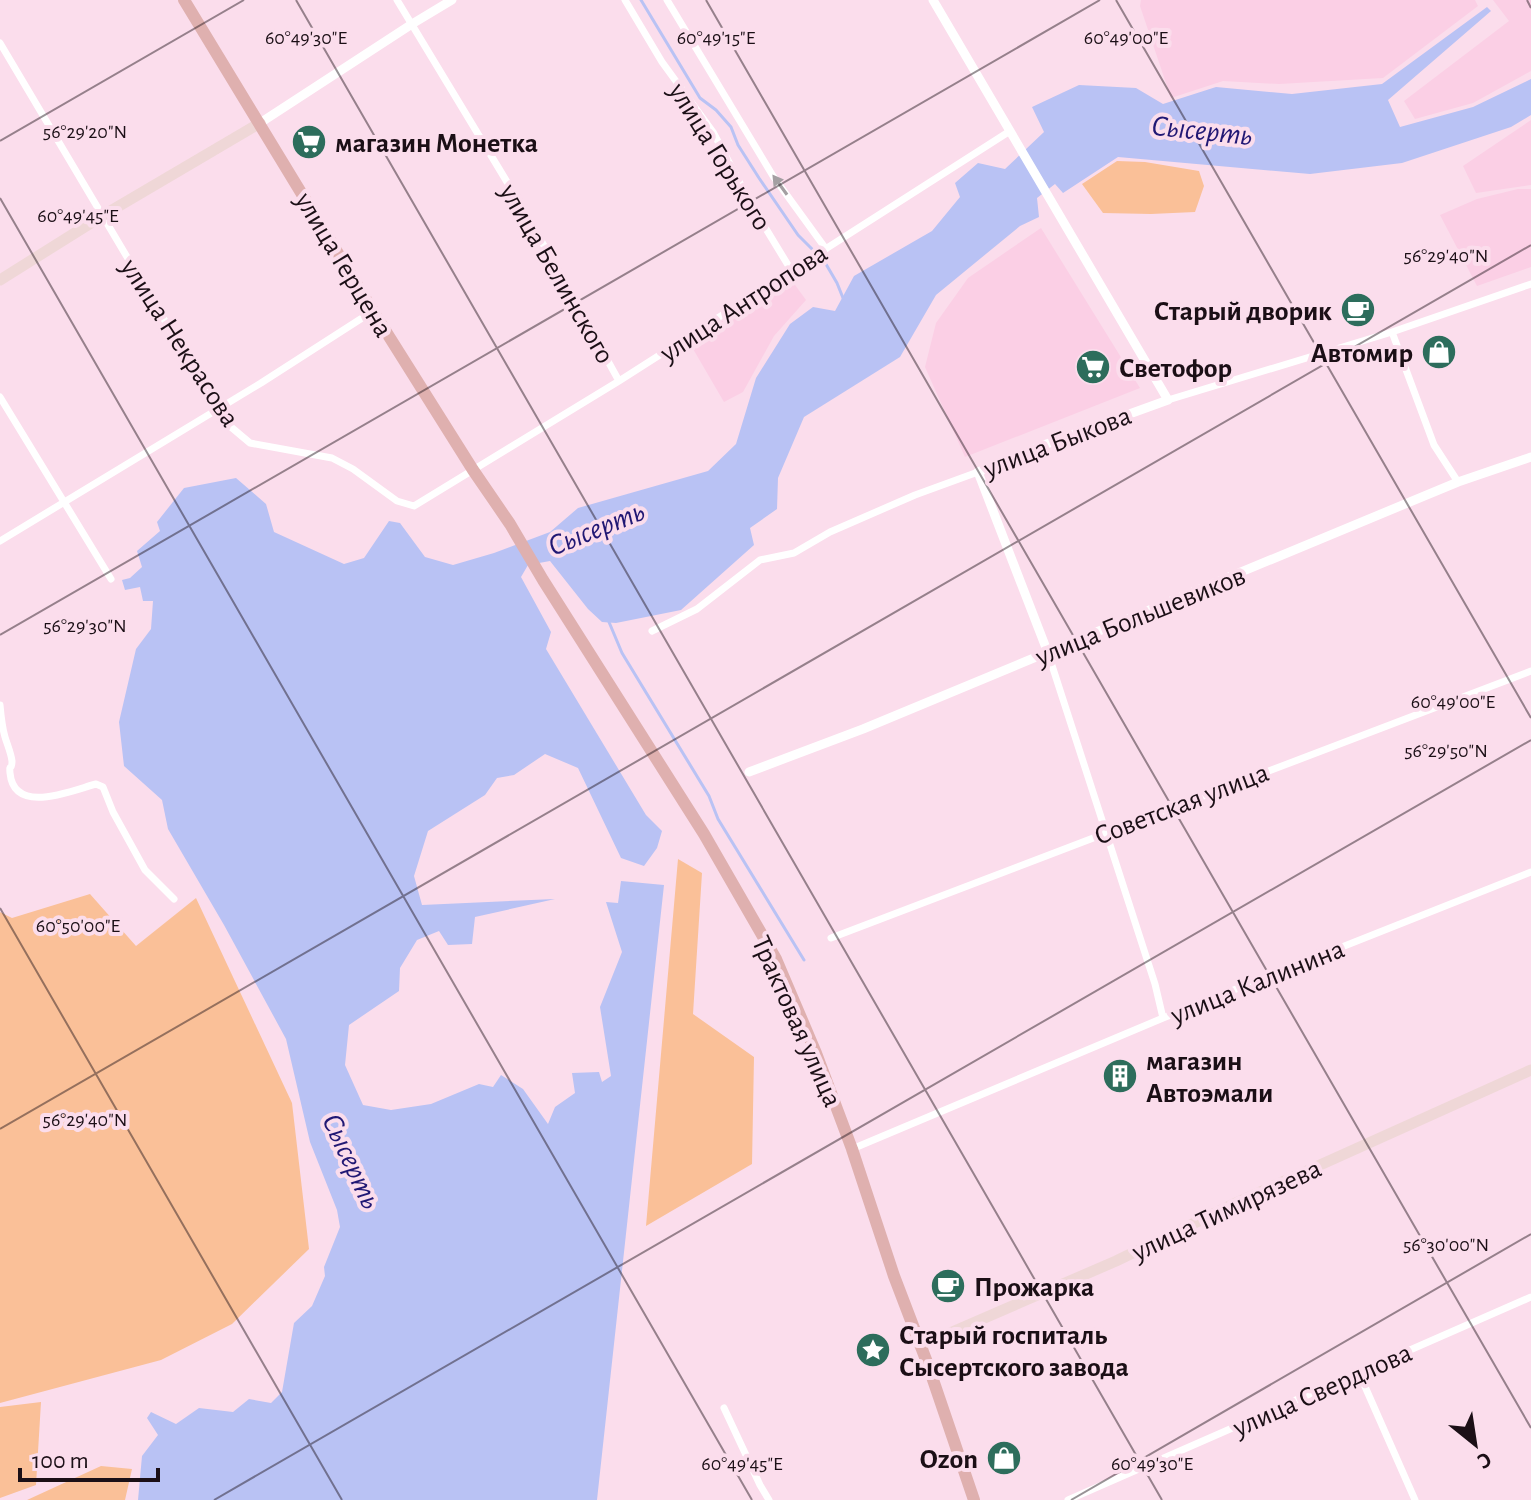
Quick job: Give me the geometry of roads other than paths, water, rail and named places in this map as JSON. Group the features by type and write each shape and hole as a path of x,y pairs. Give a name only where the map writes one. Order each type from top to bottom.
{"main road":[{"name":"улица Герцена","path":"184,0 373,311 510,524"},
{"path":"0,280 260,123"},
{"name":"Трактовая улица","path":"510,524 704,834 776,959 852,1149 974,1500"},
{"name":"улица Тимирязева","path":"920,1346 1116,1261 1531,1070"}],"street":[{"name":"улица Белинского","path":"397,0 527,215 619,381"},
{"path":"260,123 452,0"},
{"name":"улица Горького","path":"625,0 662,62 713,132 791,270"},
{"name":"улица Горького","path":"667,0 773,176 826,249"},
{"path":"933,0 1168,400"},
{"name":"улица Некрасова","path":"0,43 225,422 250,443 332,458 353,469 397,501 414,506"},
{"name":"улица Антропова","path":"414,506 619,381 1010,131"},
{"name":"улица Быкова","path":"652,631 697,609 760,560 794,553 830,532 901,501 1030,450 1168,400 1392,332 1531,284"},
{"path":"0,541 218,410 373,311"},
{"path":"1392,332 1434,445 1458,482"},
{"path":"0,397 111,579"},
{"name":"улица Большевиков","path":"749,772 863,729 1458,482 1531,457"},
{"path":"978,472 1048,653 1107,831 1163,1018"},
{"name":"Советская улица","path":"831,938 1531,671"},
{"path":"0,705 3,733 12,760 10,772 13,784 22,794 37,797 55,797 96,784 103,787 145,870 174,899"},
{"name":"улица Калинина","path":"852,1149 1163,1018 1531,872"},
{"name":"улица Свердлова","path":"1068,1500 1531,1297"},
{"path":"1359,1373 1415,1500"},
{"path":"724,1408 769,1500"}],"water":[{"name":"Сысерть","path":"1487,7 1491,11 1388,100 1400,127 1473,107 1531,79 1531,115 1511,127 1402,163 1310,174 1118,157 1063,193 1055,184 1037,198 1039,217 1020,226 936,295 900,357 804,417 778,478 777,509 750,528 754,545 681,610 616,623 602,622 550,561 528,565 521,577 551,632 546,649 646,815 662,831 657,848 644,866 621,858 578,768 545,754 514,775 497,778 485,795 428,831 414,876 422,905 555,899 475,917 472,944 448,945 439,931 417,940 400,968 399,991 349,1025 345,1065 363,1105 391,1110 431,1104 479,1084 493,1087 501,1075 523,1089 548,1124 555,1107 575,1093 572,1073 599,1072 602,1082 611,1076 600,1007 622,952 606,902 618,903 621,881 664,885 597,1500 138,1500 142,1456 158,1435 147,1418 151,1412 176,1424 199,1408 233,1412 249,1399 271,1403 282,1392 294,1323 312,1306 340,1227 337,1210 310,1142 286,1039 168,829 162,800 124,766 119,722 136,649 151,629 153,601 143,601 140,587 125,590 122,580 130,578 142,567 137,551 160,531 157,522 184,488 236,478 266,504 274,532 344,564 364,558 389,521 400,523 425,557 453,565 494,553 550,532 578,508 708,471 736,444 756,378 790,324 813,307 835,311 854,276 932,231 960,197 955,183 978,163 1005,169 1044,132 1032,107 1079,85 1136,88 1163,104 1216,87 1292,94 1382,84"}],"waterway":[{"path":"641,0 700,98 731,127 738,145 759,178 798,235 812,249"},
{"path":"823,259 843,298"},
{"path":"609,622 622,653 804,960"}],"place":[{"name":"магазин Монетка","path":"309,142"},
{"name":"Старый дворик","path":"1358,310"},
{"name":"Автомир","path":"1439,352"},
{"name":"Светофор","path":"1093,367"},
{"name":"магазин Автоэмали","path":"1120,1076"},
{"name":"Прожарка","path":"948,1286"},
{"name":"Старый госпиталь Сысертского завода","path":"873,1350"},
{"name":"Ozon","path":"1004,1458"}]}
